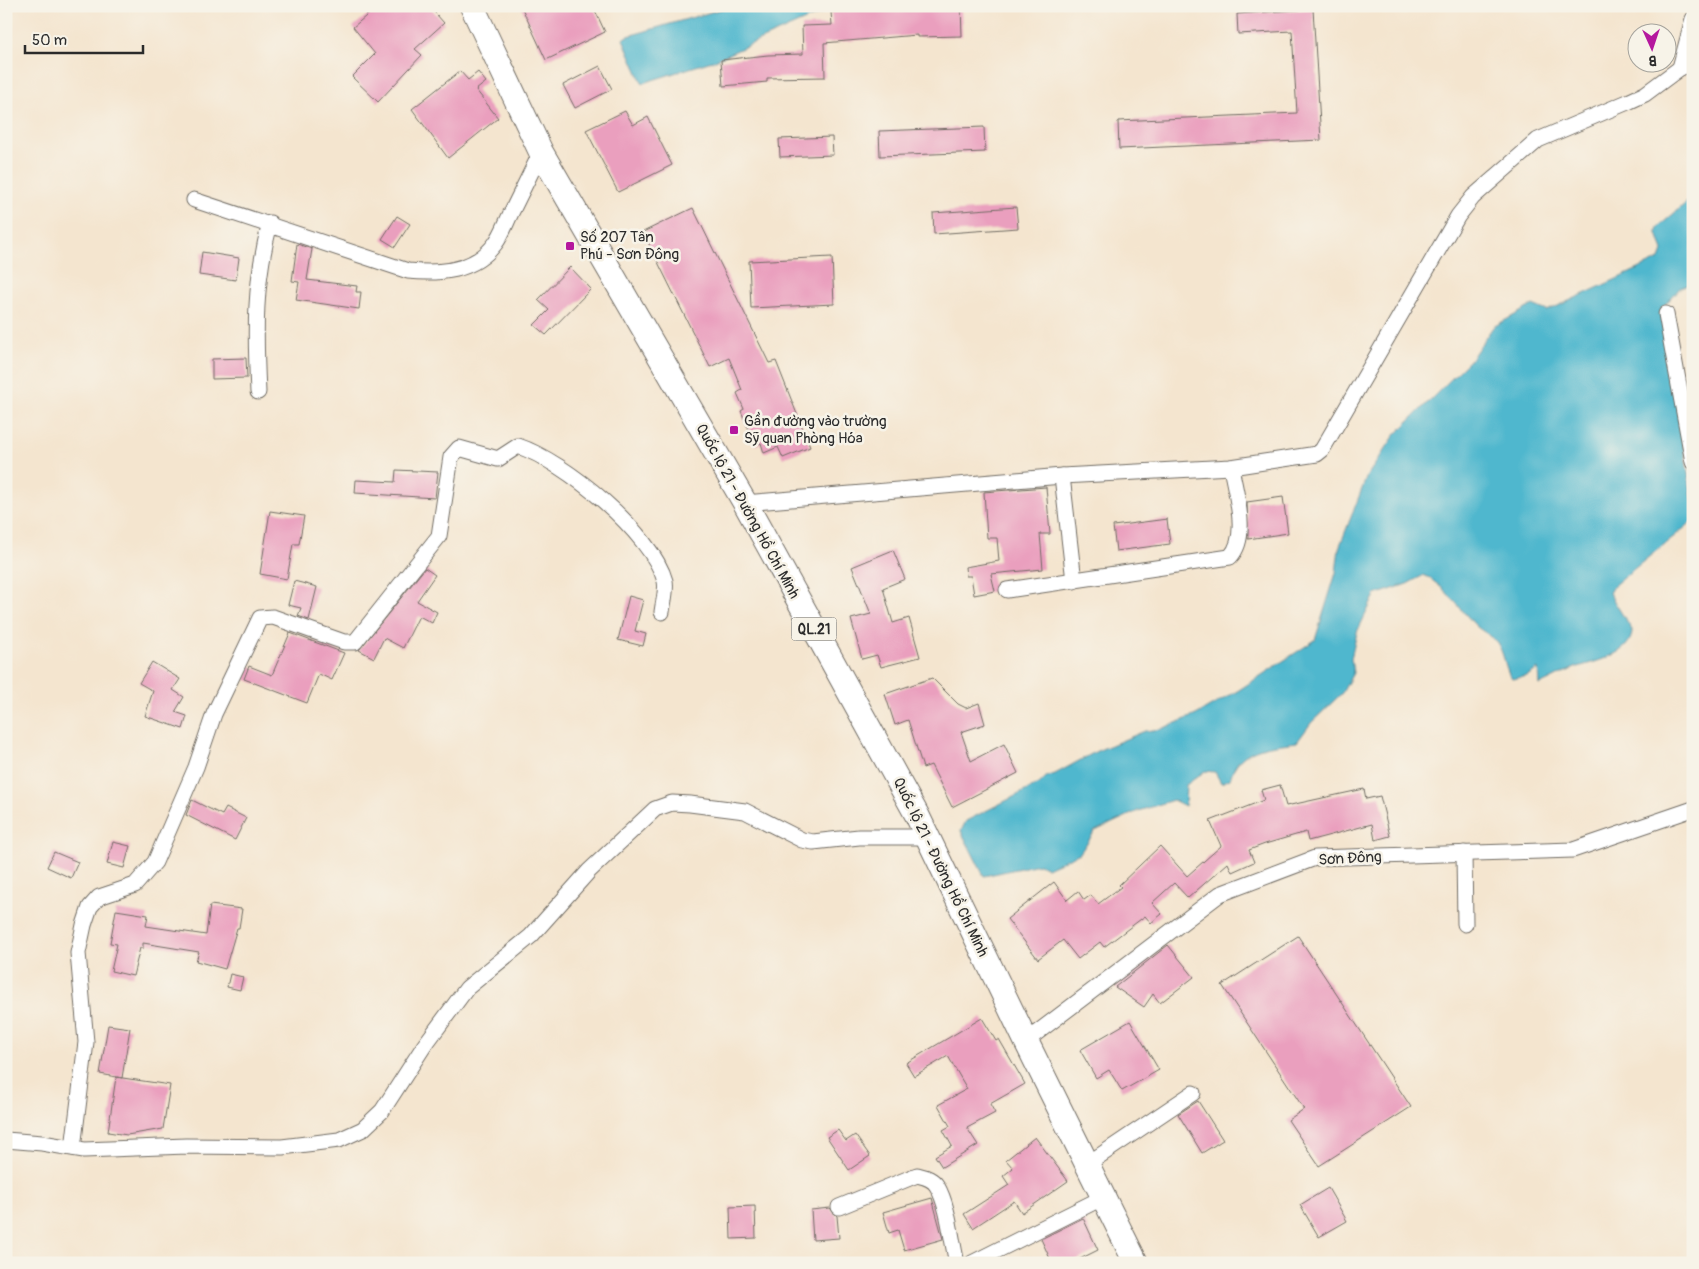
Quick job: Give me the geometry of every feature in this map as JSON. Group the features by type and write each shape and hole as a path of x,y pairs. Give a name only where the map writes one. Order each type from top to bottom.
{"highway":[{"name":"Quốc lộ 21 - Đường Hồ Chí Minh","path":"472,6 541,152 745,503 928,837 1102,1198 1136,1263"}],"street":[{"path":"745,503 1062,476 1231,466 1309,456 1322,450 1458,216 1473,197 1538,140 1638,98 1686,65 1693,19"},
{"path":"194,200 408,271 448,272 465,267 481,258 496,244 541,152"},
{"path":"258,392 255,315 261,259 270,224"},
{"path":"1666,314 1693,462"},
{"path":"73,1148 86,1042 78,953 90,907 99,897 135,885 155,862 196,767 214,714 260,618 273,617 344,642 355,642 439,536 451,457 459,448 498,459 518,446 536,452 594,494 639,535 658,565 665,583 662,612"},
{"path":"1007,590 1230,558 1236,551 1239,530 1231,466"},
{"path":"1062,476 1074,580"},
{"path":"6,1140 84,1150 186,1146 282,1147 339,1140 363,1129 382,1111 424,1046 467,988 531,936 589,871 655,808 672,803 745,811 802,840 813,842 859,837 928,837"},
{"name":"Sơn Đông","path":"1026,1041 1220,894 1315,858 1573,850 1693,809"},
{"path":"1464,853 1465,924"},
{"path":"1086,1164 1193,1093"},
{"path":"839,1206 916,1175 928,1178 936,1185 942,1202 957,1263"},
{"path":"972,1263 1102,1198"}],"water":[{"path":"732,6 837,6 715,60 643,83 623,39 625,37"},
{"path":"1693,197 1693,283 1680,288 1661,309 1693,504 1693,521 1613,586 1609,593 1632,630 1631,639 1626,646 1610,656 1575,668 1539,685 1538,669 1527,676 1512,679 1501,650 1492,637 1476,626 1452,598 1424,575 1407,584 1375,595 1357,632 1351,659 1353,673 1342,693 1311,723 1297,742 1265,747 1247,754 1234,768 1230,779 1221,783 1215,772 1205,771 1186,785 1185,806 1173,800 1138,811 1095,831 1080,853 1047,868 1039,864 984,876 961,831 966,821 1039,784 1046,777 1097,751 1145,731 1161,729 1196,715 1239,690 1315,640 1336,573 1339,548 1367,476 1395,435 1471,359 1493,327 1533,305 1547,311 1660,259 1663,251 1657,233 1658,227"}],"building":[{"path":"378,6 429,6 444,23 415,49 422,55 378,102 352,77 375,54 353,27"},
{"path":"521,6 593,6 605,32 546,60"},
{"path":"894,6 961,6 962,36 917,37 917,35 824,43 825,77 767,78 767,82 723,86 721,60 768,55 803,54 802,26 832,25 831,12"},
{"path":"1313,9 1321,140 1119,149 1118,121 1297,113 1292,31 1238,34 1237,14"},
{"path":"600,66 612,89 575,108 563,85"},
{"path":"460,71 468,80 478,72 486,82 476,90 498,118 448,158 412,109"},
{"path":"625,111 633,125 648,117 672,165 618,192 586,130"},
{"path":"984,127 985,152 880,156 879,131"},
{"path":"832,137 833,155 780,157 779,139"},
{"path":"1016,207 1018,228 934,234 933,213"},
{"path":"693,208 769,363 776,361 810,447 783,458 778,447 764,453 761,443 755,445 741,411 744,409 737,393 742,390 729,358 710,367 643,232"},
{"path":"397,216 410,224 395,247 382,239"},
{"path":"297,244 312,249 307,280 357,286 356,292 361,292 359,309 296,300 299,282 292,281"},
{"path":"202,252 239,258 236,280 199,275"},
{"path":"832,257 834,304 751,308 749,261"},
{"path":"570,267 591,289 546,335 534,325 549,310 538,300"},
{"path":"246,358 247,378 212,379 212,359"},
{"path":"396,470 438,472 435,498 355,493 356,480 395,482"},
{"path":"1046,487 1050,534 1040,534 1043,569 991,574 995,591 974,595 971,576 966,576 965,567 999,561 997,538 987,538 984,492"},
{"path":"1283,497 1288,533 1248,539 1247,502"},
{"path":"270,511 304,516 299,544 293,544 287,579 260,574"},
{"path":"1167,519 1170,544 1116,551 1113,526"},
{"path":"893,550 905,579 883,588 893,623 909,618 920,657 881,667 877,655 862,659 851,619 871,614 852,567"},
{"path":"425,568 435,575 417,601 437,612 432,623 419,616 403,648 384,638 374,658 359,650"},
{"path":"294,581 317,587 309,620 298,616 301,608 288,605"},
{"path":"629,596 643,600 635,631 646,634 643,646 618,640"},
{"path":"290,633 344,653 332,680 319,674 307,703 244,679 249,666 272,675"},
{"path":"152,662 180,679 173,690 184,697 175,712 187,716 183,729 145,716 153,691 139,683"},
{"path":"932,678 958,704 966,708 979,703 985,724 961,732 971,761 1004,744 1018,773 952,807 931,765 923,768 908,720 895,725 885,694"},
{"path":"1280,785 1286,806 1364,789 1366,799 1380,796 1390,836 1375,840 1372,824 1308,841 1306,832 1249,850 1254,862 1232,872 1228,863 1188,898 1174,883 1152,903 1162,914 1151,923 1145,916 1104,947 1100,942 1078,959 1063,940 1038,959 1007,919 1054,882 1067,900 1078,891 1084,900 1091,895 1098,904 1121,887 1119,885 1160,846 1187,876 1221,846 1210,821 1264,800 1261,790"},
{"path":"192,800 222,815 226,808 246,818 235,840 186,815"},
{"path":"113,842 130,846 124,868 107,864"},
{"path":"54,852 78,862 71,878 47,867"},
{"path":"210,905 242,909 239,928 237,928 225,969 196,961 199,952 143,943 133,976 111,971 117,944 110,943 116,910 148,915 146,926 206,935"},
{"path":"1298,936 1411,1107 1319,1166 1288,1120 1304,1109 1222,985"},
{"path":"1168,945 1194,977 1160,1003 1153,994 1144,1007 1115,987"},
{"path":"230,974 243,977 240,990 227,987"},
{"path":"982,1018 996,1041 999,1039 1025,1084 990,1104 995,1113 967,1128 978,1145 942,1167 935,1156 952,1146 943,1130 950,1126 938,1105 967,1089 948,1056 914,1076 906,1063"},
{"path":"1130,1021 1159,1070 1122,1091 1109,1070 1096,1078 1080,1050"},
{"path":"108,1025 130,1028 122,1078 100,1074"},
{"path":"116,1077 170,1085 163,1129 127,1135 108,1132"},
{"path":"1198,1101 1223,1140 1202,1153 1178,1114"},
{"path":"838,1130 846,1141 855,1135 870,1156 849,1170 827,1137"},
{"path":"1035,1137 1068,1181 1022,1213 1014,1201 973,1228 964,1214 1009,1185 1003,1176 1013,1168 1006,1160"},
{"path":"1328,1188 1347,1221 1319,1237 1300,1205"},
{"path":"932,1198 943,1239 904,1250 898,1230 889,1233 883,1212"},
{"path":"755,1206 756,1238 731,1239 730,1207"},
{"path":"830,1208 837,1216 839,1238 813,1240 811,1210"},
{"path":"1083,1218 1098,1250 1072,1263 1052,1263 1041,1239"}],"place":[{"name":"Số 207 Tân Phú - Sơn Đông","path":"570,246"},
{"name":"Gần đường vào trường Sỹ quan Phòng Hóa","path":"734,430"}]}
